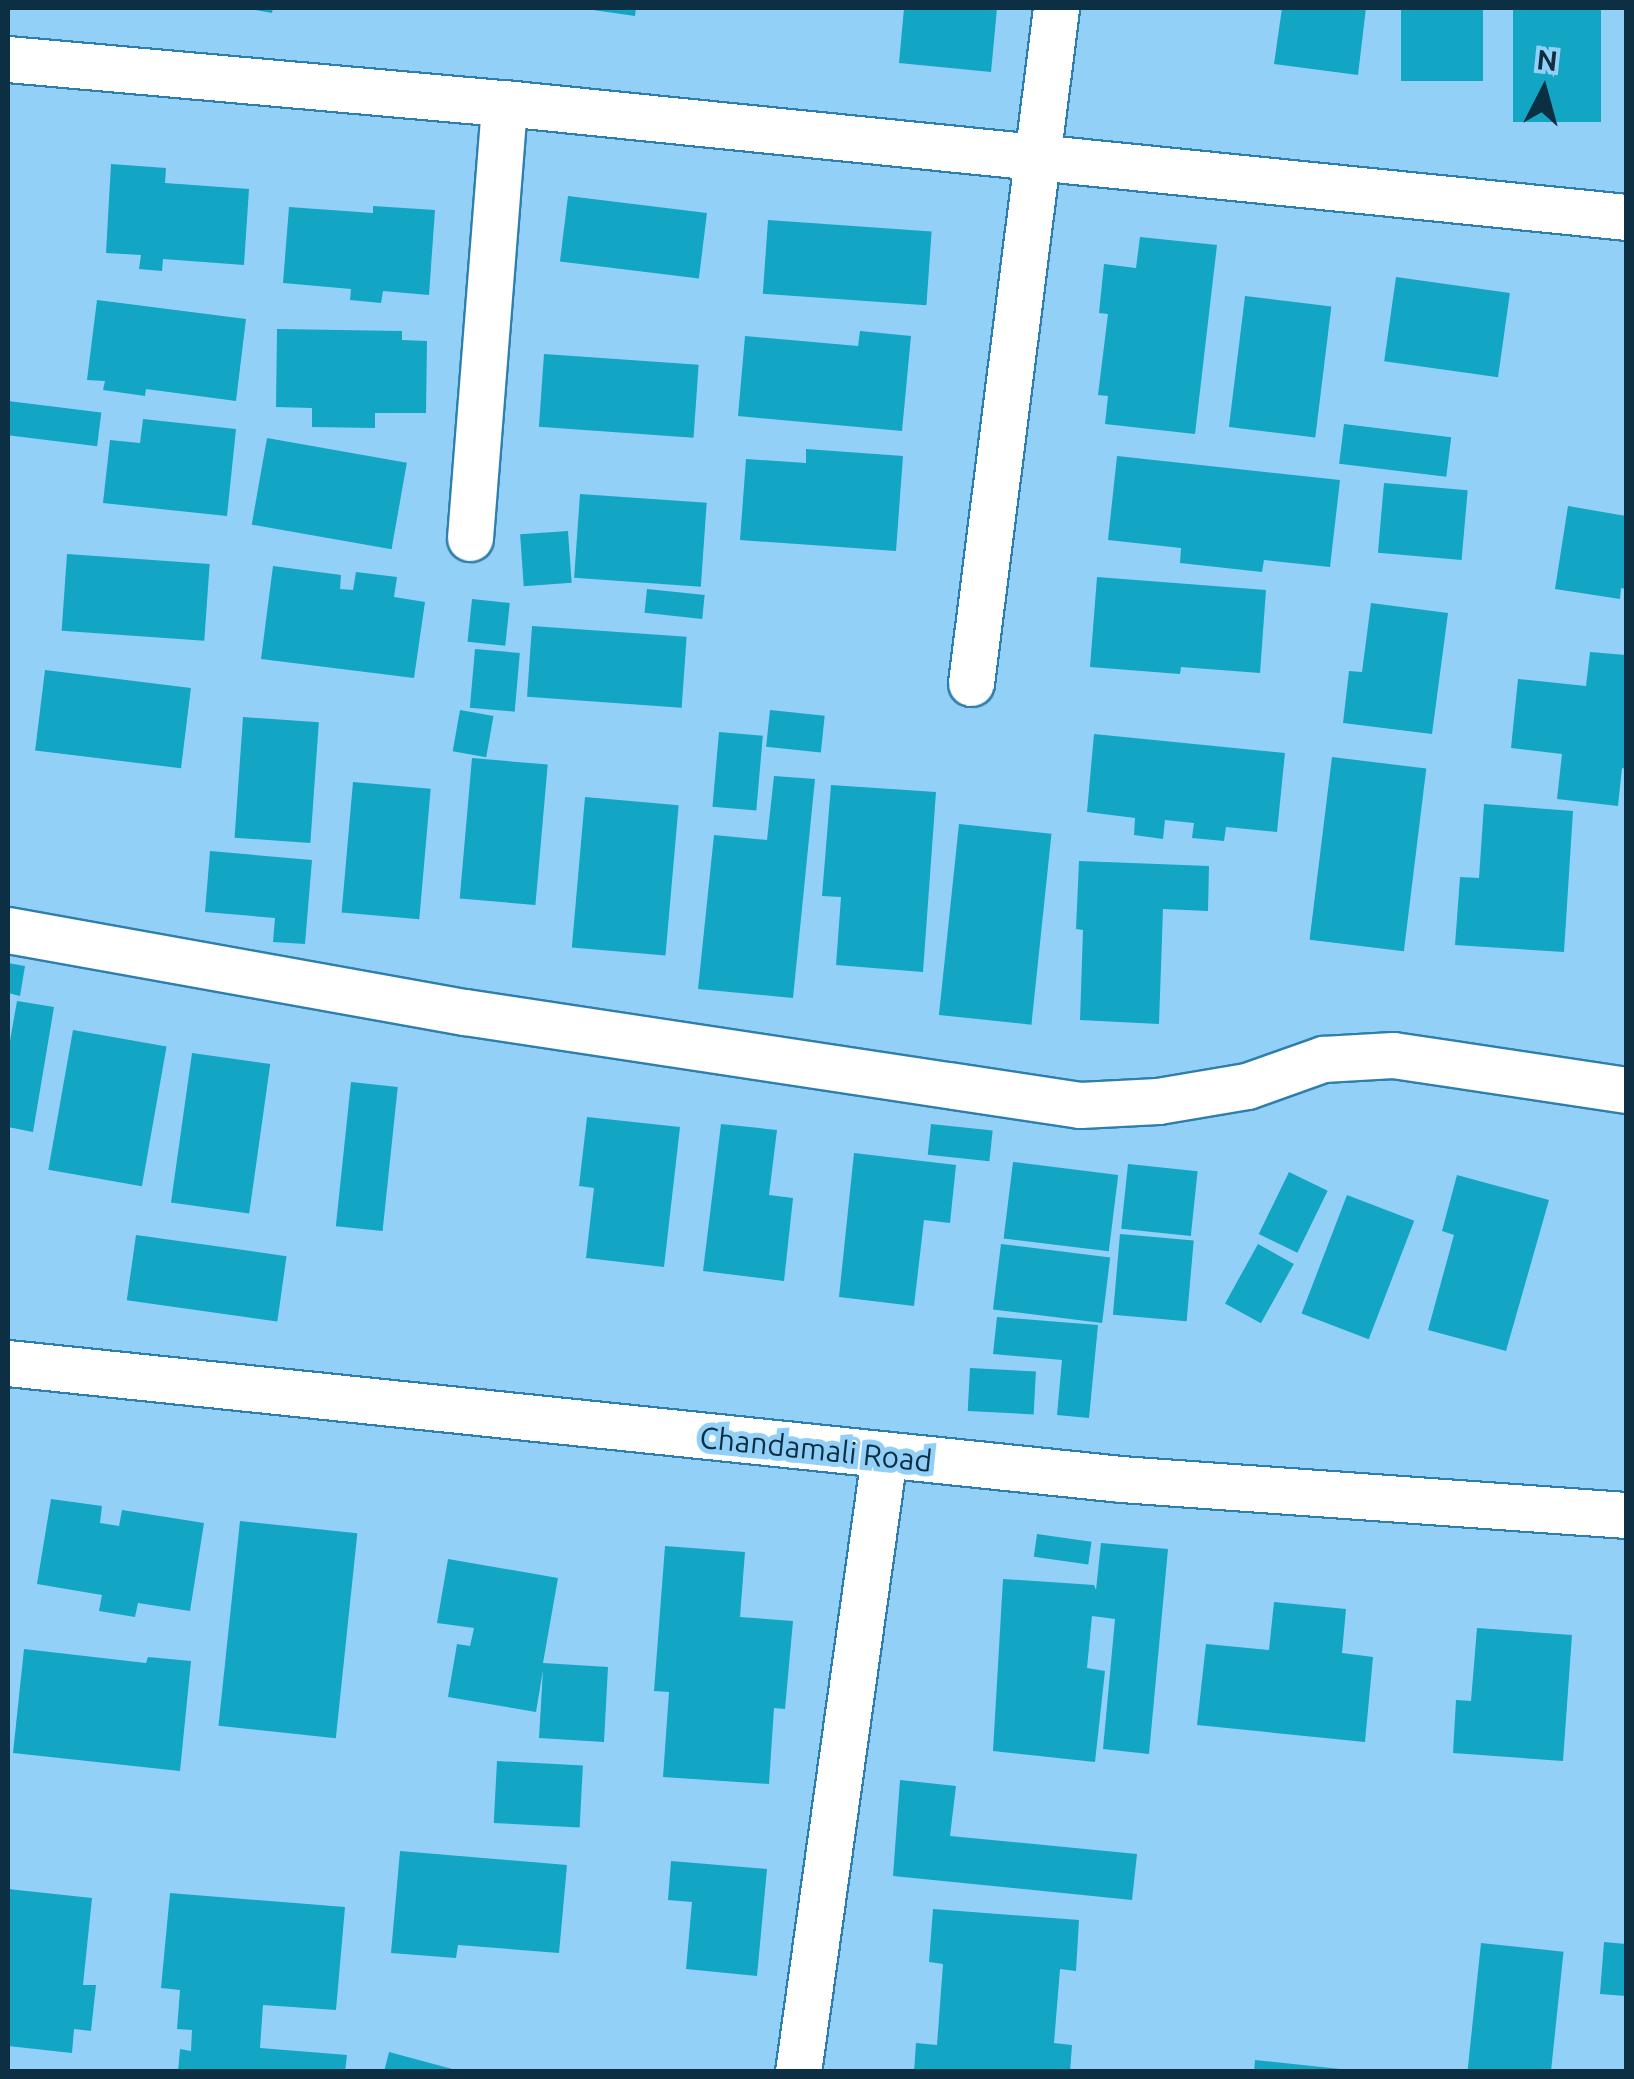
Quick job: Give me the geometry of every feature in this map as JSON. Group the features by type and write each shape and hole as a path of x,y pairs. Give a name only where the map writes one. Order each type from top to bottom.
{"street":[{"path":"971,684 1056,8"},
{"path":"8,60 504,103 1626,217"},
{"path":"470,538 504,103"},
{"path":"8,930 465,1012 1080,1105 1158,1101 1247,1086 1323,1059 1394,1055 1626,1090"},
{"name":"Chandamali Road","path":"8,1363 1121,1479 1626,1515"},
{"path":"798,2072 884,1456"}],"building":[{"path":"245,8 273,8 272,13"},
{"path":"579,8 636,8 635,16"},
{"path":"904,8 997,8 991,72 899,63"},
{"path":"1282,8 1366,8 1358,75 1274,64"},
{"path":"1401,8 1483,8 1483,81 1401,81"},
{"path":"1513,8 1601,8 1601,122 1513,122"},
{"path":"111,164 166,168 165,183 249,189 244,265 163,259 162,271 139,269 141,255 106,253"},
{"path":"568,196 707,213 699,279 560,262"},
{"path":"373,206 435,210 429,295 383,291 381,303 350,300 351,289 283,283 289,207 373,213"},
{"path":"768,220 932,231 926,305 763,294"},
{"path":"1140,237 1217,245 1195,434 1105,424 1108,396 1098,395 1108,314 1099,313 1104,264 1136,268"},
{"path":"1396,277 1510,293 1498,377 1384,361"},
{"path":"1245,296 1331,307 1315,438 1229,427"},
{"path":"97,300 246,319 236,401 146,389 145,396 103,390 105,381 87,380"},
{"path":"277,329 402,331 402,340 427,341 426,413 375,413 375,428 312,427 312,408 276,407"},
{"path":"860,331 911,336 902,431 738,416 745,336 858,346"},
{"path":"544,354 699,365 694,438 539,427"},
{"path":"8,401 101,412 97,446 8,435"},
{"path":"143,419 236,429 227,516 103,503 110,440 140,443"},
{"path":"1344,424 1451,437 1446,477 1339,464"},
{"path":"267,438 407,463 392,549 252,525"},
{"path":"806,449 903,456 896,551 740,540 746,459 806,463"},
{"path":"1117,456 1340,480 1330,567 1264,560 1262,572 1180,563 1181,548 1108,540"},
{"path":"1384,483 1468,490 1462,560 1378,553"},
{"path":"580,494 707,503 701,587 574,578"},
{"path":"1568,506 1626,516 1626,589 1621,588 1620,599 1555,589"},
{"path":"568,531 572,583 524,586 520,534"},
{"path":"67,554 210,564 204,641 62,631"},
{"path":"273,566 341,575 340,589 353,590 356,572 397,577 394,597 425,602 414,678 261,659"},
{"path":"1097,577 1266,590 1260,673 1181,667 1180,674 1090,667"},
{"path":"647,589 705,595 702,619 644,613"},
{"path":"472,599 510,603 505,646 468,642"},
{"path":"1371,603 1448,613 1432,734 1343,723 1349,671 1362,672"},
{"path":"532,626 687,637 682,708 527,697"},
{"path":"475,649 520,653 515,712 470,708"},
{"path":"1590,652 1626,655 1626,769 1622,768 1618,806 1557,799 1562,754 1511,748 1518,679 1586,686"},
{"path":"45,670 191,688 181,768 35,750"},
{"path":"460,710 493,716 486,757 453,751"},
{"path":"770,710 825,716 821,753 766,747"},
{"path":"243,717 319,722 310,843 235,838"},
{"path":"719,732 763,736 756,811 712,807"},
{"path":"1094,734 1285,753 1277,832 1226,827 1224,841 1192,838 1194,823 1165,820 1163,839 1134,835 1135,818 1087,812"},
{"path":"1332,757 1426,769 1404,951 1310,940"},
{"path":"472,758 548,765 535,905 460,898"},
{"path":"774,776 815,779 793,998 698,989 714,835 767,840"},
{"path":"353,782 431,789 419,919 342,913"},
{"path":"831,785 936,792 923,972 836,965 841,897 822,896"},
{"path":"585,797 679,805 665,956 572,947"},
{"path":"1484,804 1573,811 1564,952 1455,945 1460,877 1479,878"},
{"path":"959,824 1051,834 1031,1025 939,1015"},
{"path":"210,851 312,860 305,944 273,942 275,918 205,912"},
{"path":"1079,861 1209,866 1208,911 1163,909 1159,1024 1080,1020 1083,930 1076,929"},
{"path":"8,963 25,966 20,996 8,993"},
{"path":"17,1001 54,1007 33,1132 8,1127 8,1052"},
{"path":"73,1030 167,1046 142,1186 48,1170"},
{"path":"192,1053 270,1064 249,1214 171,1203"},
{"path":"351,1082 398,1087 383,1231 336,1226"},
{"path":"587,1117 680,1127 664,1267 586,1258 594,1188 579,1186"},
{"path":"721,1124 777,1130 769,1195 793,1198 784,1281 703,1271"},
{"path":"931,1124 993,1130 989,1161 928,1155"},
{"path":"854,1153 956,1165 950,1223 924,1220 914,1306 839,1297"},
{"path":"1013,1162 1118,1175 1109,1251 1004,1238"},
{"path":"1128,1164 1198,1171 1191,1236 1121,1229"},
{"path":"1289,1172 1328,1191 1297,1253 1259,1234"},
{"path":"1457,1175 1549,1200 1506,1351 1428,1330 1454,1235 1442,1231"},
{"path":"1347,1195 1414,1221 1369,1339 1301,1314"},
{"path":"1120,1234 1194,1240 1187,1321 1113,1315"},
{"path":"136,1235 287,1256 277,1322 127,1300"},
{"path":"1001,1244 1110,1257 1102,1323 993,1310"},
{"path":"1258,1244 1294,1264 1261,1323 1225,1303"},
{"path":"997,1317 1098,1325 1089,1418 1057,1415 1062,1360 993,1354"},
{"path":"970,1368 1036,1371 1034,1414 968,1411"},
{"path":"51,1499 102,1506 100,1523 119,1526 122,1510 204,1523 190,1611 138,1603 135,1617 99,1611 102,1595 37,1584"},
{"path":"240,1521 357,1533 336,1738 218,1726"},
{"path":"1037,1534 1091,1542 1088,1564 1034,1557"},
{"path":"1101,1543 1168,1549 1149,1754 1103,1749 1115,1619 1092,1616 1087,1668 1105,1671 1095,1762 993,1751 1003,1579 1094,1585 1096,1590"},
{"path":"665,1546 745,1552 740,1617 793,1621 785,1709 774,1708 769,1784 663,1777 669,1692 654,1691"},
{"path":"448,1559 558,1578 543,1663 608,1667 604,1742 539,1738 543,1670 536,1712 448,1697 457,1644 470,1646 474,1628 437,1623"},
{"path":"1274,1602 1346,1609 1342,1653 1373,1657 1365,1742 1197,1725 1206,1644 1269,1650"},
{"path":"1477,1628 1572,1635 1563,1761 1453,1753 1456,1700 1471,1701"},
{"path":"24,1649 146,1663 148,1657 191,1661 180,1771 13,1753"},
{"path":"497,1761 583,1766 580,1827 494,1823"},
{"path":"900,1780 956,1786 950,1836 1137,1854 1132,1900 893,1876"},
{"path":"400,1851 567,1865 559,1953 458,1945 456,1958 391,1953"},
{"path":"671,1861 767,1869 757,1976 686,1969 692,1902 668,1900"},
{"path":"8,1889 92,1898 83,1985 96,1985 91,2031 74,2029 72,2053 8,2046"},
{"path":"170,1893 345,1907 336,2010 263,2005 260,2048 347,2055 345,2072 178,2072 180,2049 191,2051 192,2030 177,2029 180,1990 161,1988"},
{"path":"933,1909 1079,1920 1076,1971 1060,1969 1054,2043 1072,2045 1070,2072 914,2072 916,2043 937,2045 943,1964 929,1962"},
{"path":"1604,1942 1626,1944 1626,1996 1600,1994"},
{"path":"1481,1943 1564,1952 1551,2072 1467,2072"},
{"path":"389,2052 456,2070 384,2072"},
{"path":"1255,2060 1340,2069 1254,2072"}]}
